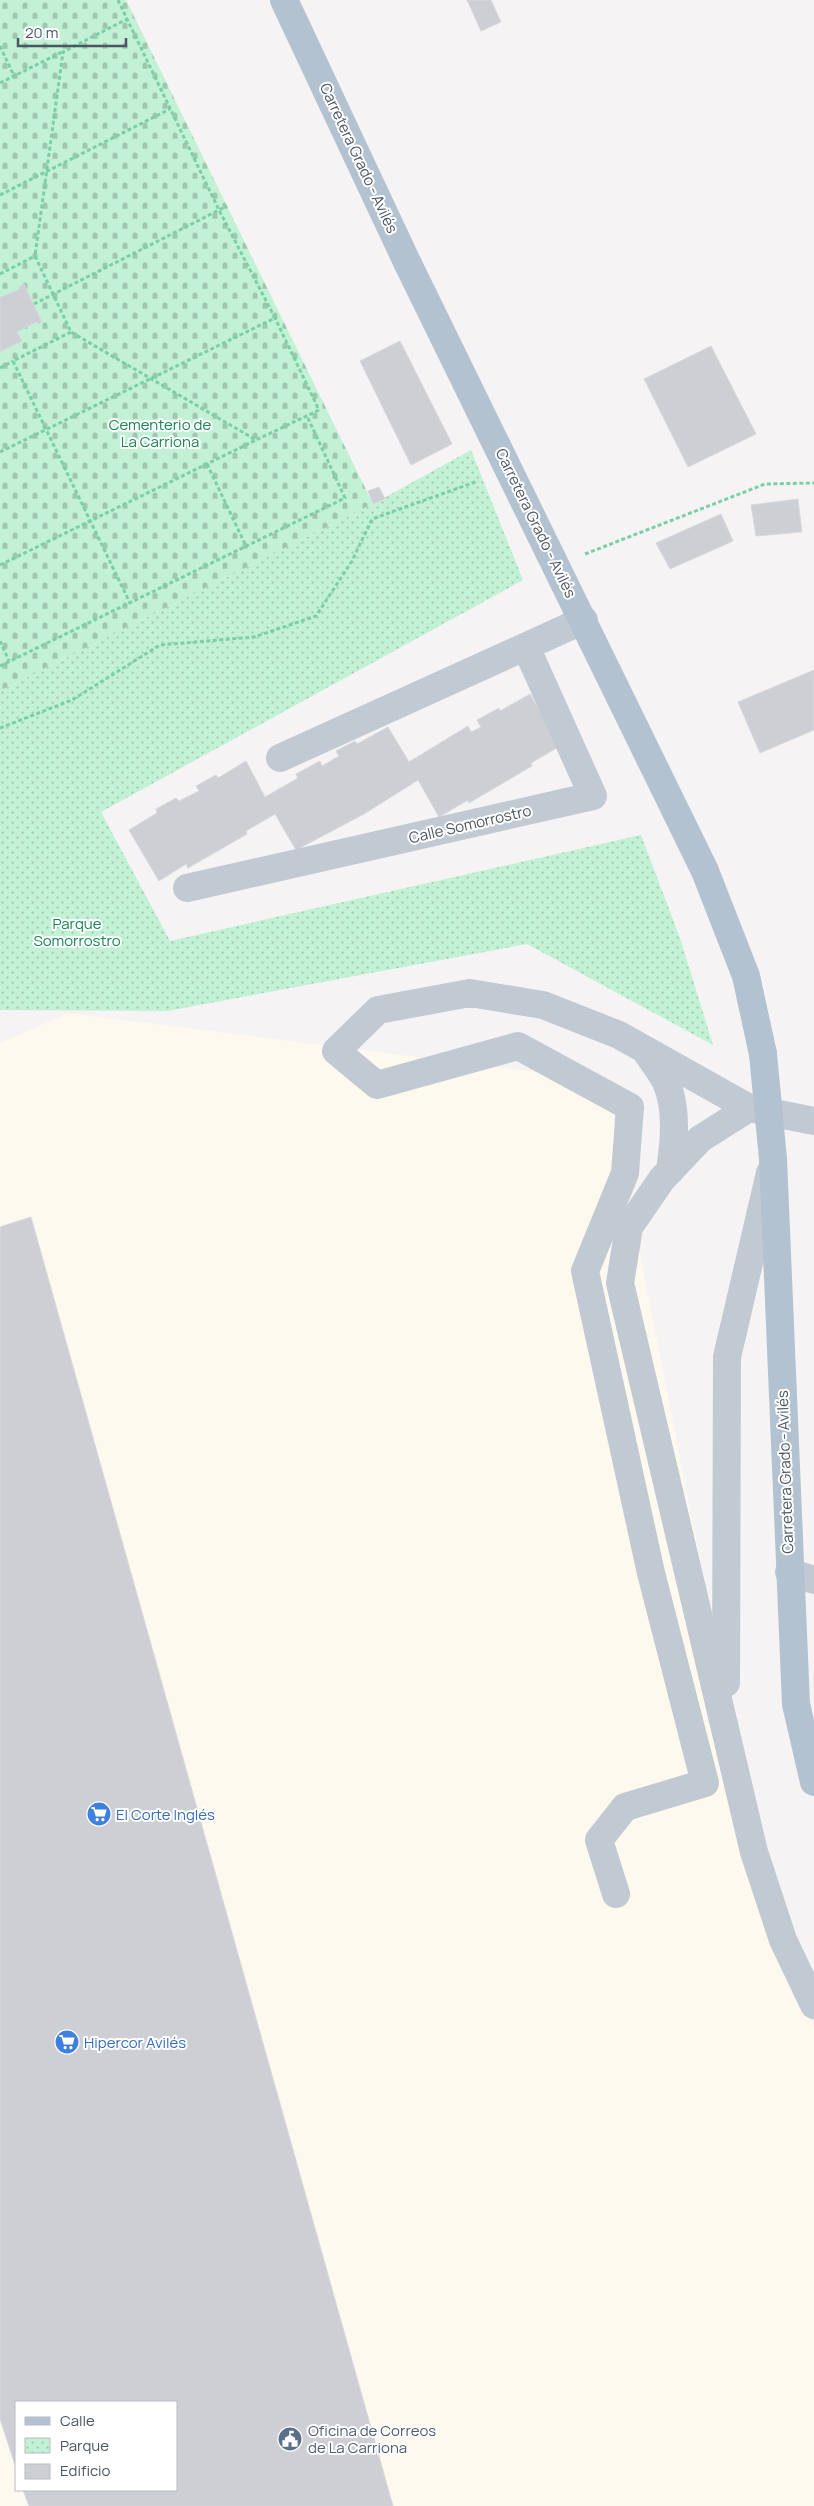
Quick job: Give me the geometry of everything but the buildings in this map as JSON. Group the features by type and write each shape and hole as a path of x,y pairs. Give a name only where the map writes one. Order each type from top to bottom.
{"main road":[{"name":"Carretera Grado - Avilés","path":"284,0 408,262 706,870 746,976 763,1054 773,1160 802,1576 796,1704 814,1782"}],"street":[{"path":"280,758 584,620"},
{"name":"Calle Somorrostro","path":"187,888 593,796 526,647"},
{"path":"616,1894 599,1840 625,1807 705,1783 651,1573 585,1271 625,1173 630,1107 518,1046 377,1085 336,1051 378,1010 470,992 543,1004 619,1035 749,1108 814,1121"},
{"path":"645,1049 666,1083 673,1114 674,1138 670,1171"},
{"path":"749,1108 700,1139 670,1171 630,1227 620,1282 754,1852 783,1940 814,2005"},
{"path":"726,1727 727,1357 773,1160"}],"path":[{"path":"0,565 319,410 275,318 219,210 118,0"},
{"path":"0,83 127,19"},
{"path":"0,46 14,76"},
{"path":"62,52 35,256 53,294 72,332 256,440"},
{"path":"0,195 170,109"},
{"path":"34,304 227,206"},
{"path":"0,274 35,256"},
{"path":"0,452 275,318"},
{"path":"0,368 72,332"},
{"path":"13,361 130,603"},
{"path":"0,666 345,498 307,416"},
{"path":"207,464 246,546"},
{"path":"0,728 72,700 160,645 254,637 316,616 352,561 372,519 510,469"},
{"path":"557,565 765,484 814,483"},
{"path":"0,641 10,661"}],"shaded area":[{"path":"68,1013 606,1081 773,1932 814,2028 814,2506 0,2506 0,1043"}],"green space":[{"name":"Cementerio de La Carriona","path":"0,0 126,0 373,504 0,691"},
{"name":"Parque Somorrostro","path":"471,450 523,580 101,812 170,941 641,835 680,938 713,1045 527,944 167,1011 0,1010 0,691 373,504"}],"place":[{"name":"El Corte Inglés","path":"99,1814"},
{"name":"Hipercor Avilés","path":"67,2042"},
{"name":"Oficina de Correos de La Carriona","path":"290,2439"}]}
